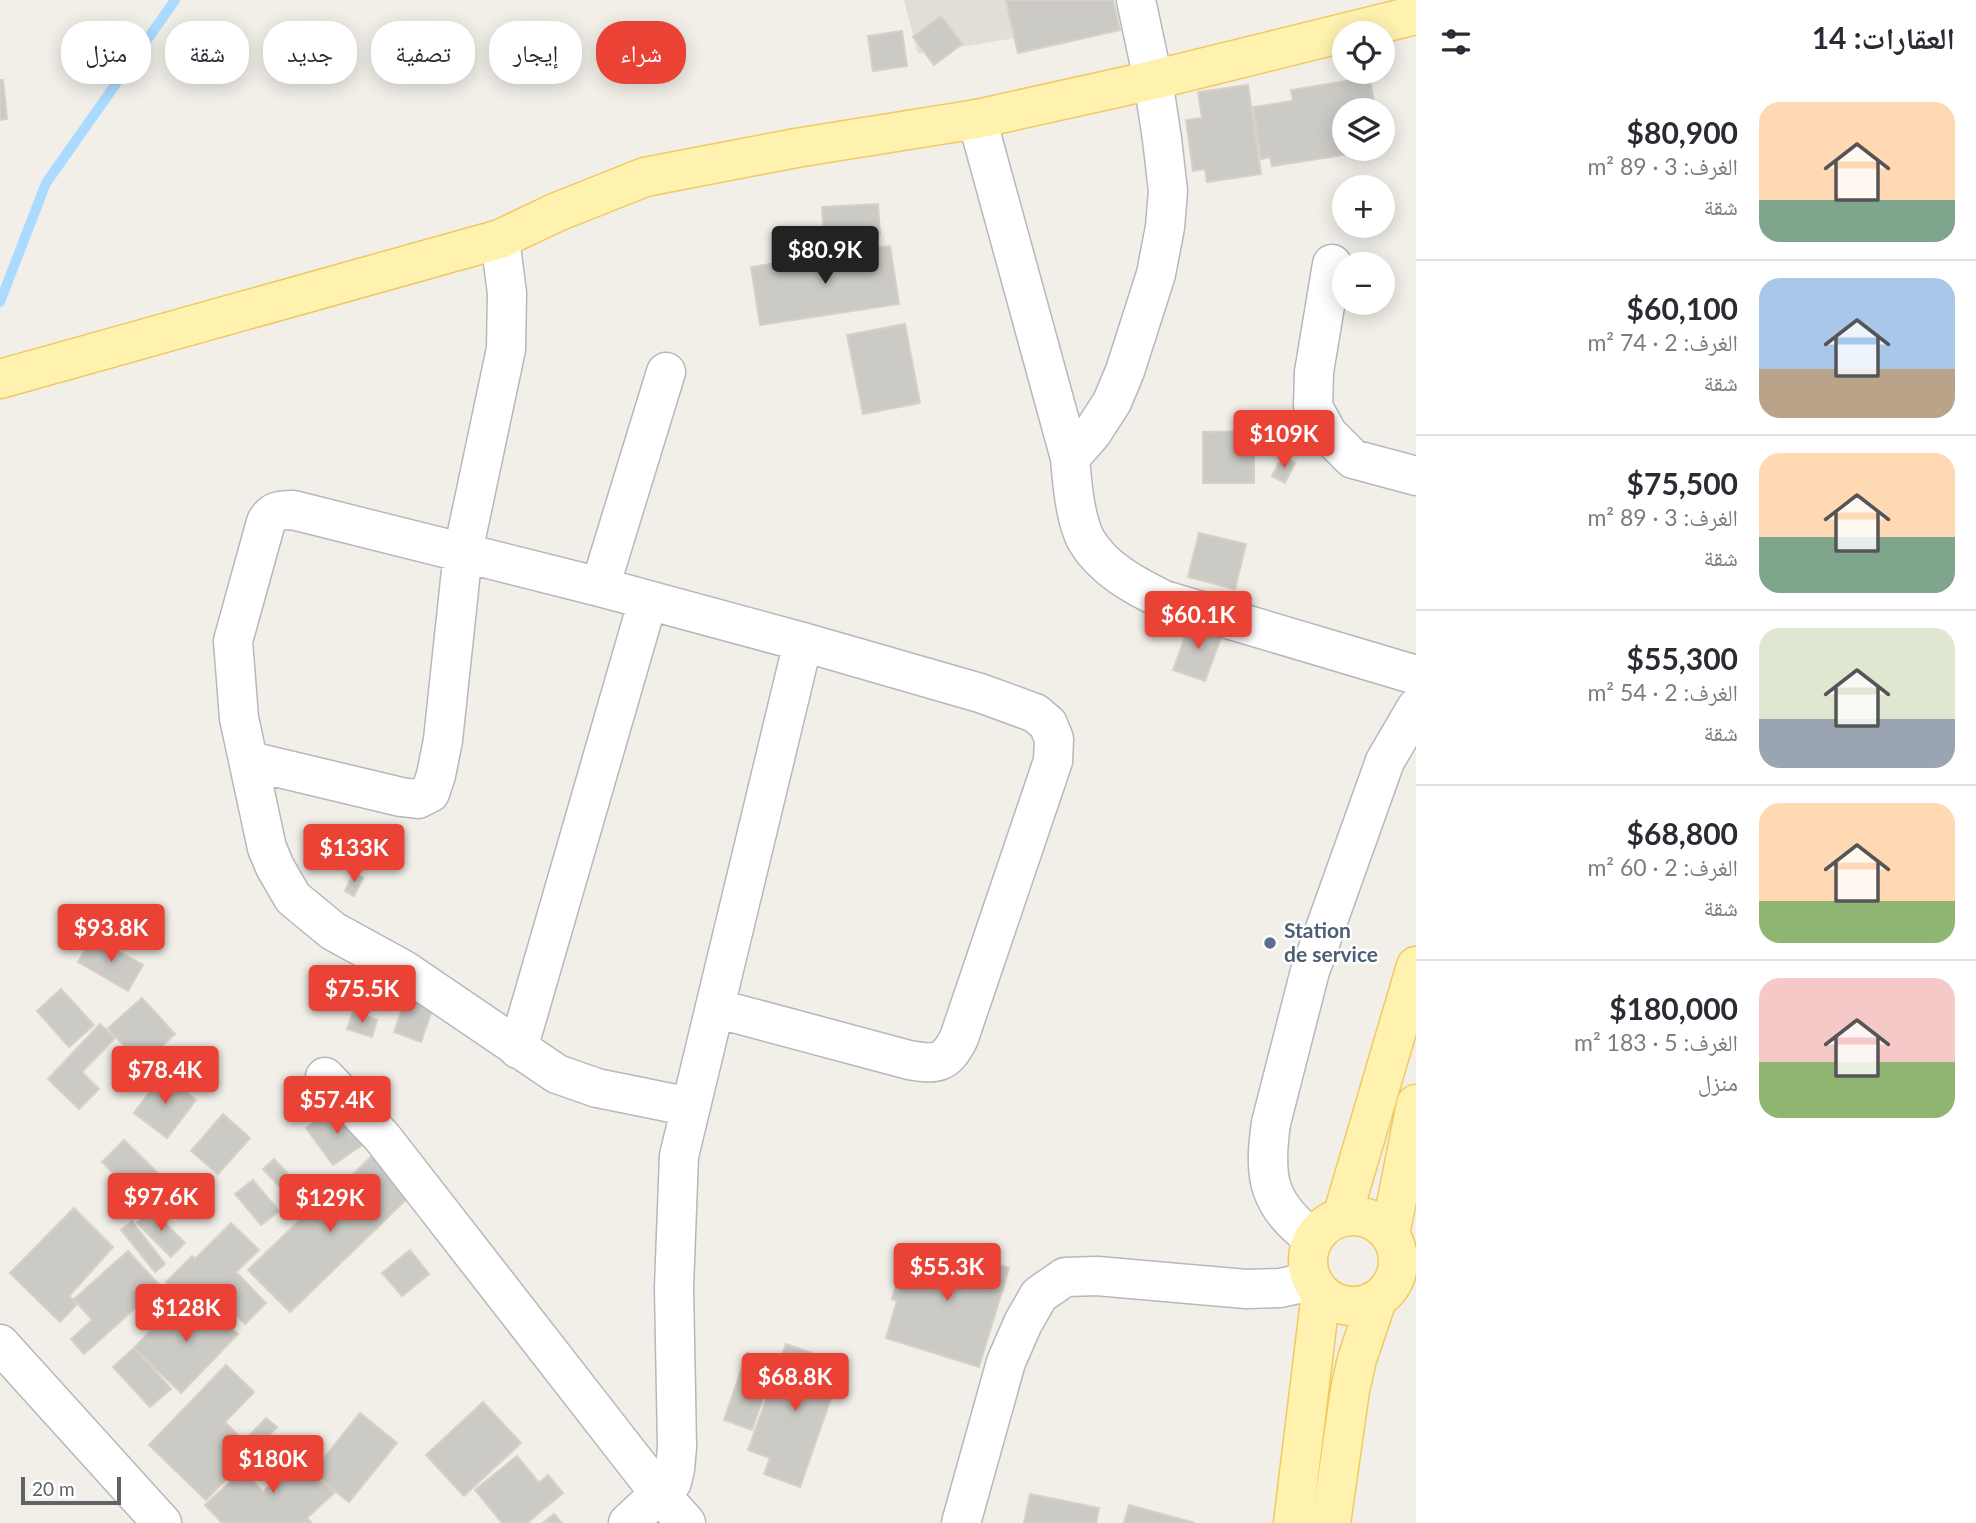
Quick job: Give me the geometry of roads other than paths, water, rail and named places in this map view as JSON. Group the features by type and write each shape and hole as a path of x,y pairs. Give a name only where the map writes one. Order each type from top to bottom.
{"main road":[{"path":"0,379 500,239 557,212 645,177 796,148 977,119 1153,80 1416,15"},
{"path":"1327,1228 1355,1216 1368,1218 1390,1235 1398,1257 1396,1276 1388,1291 1364,1306 1349,1307 1334,1302 1316,1287 1308,1270 1307,1260 1327,1228 1416,966"},
{"path":"1390,1235 1416,1104"},
{"path":"1293,1523 1316,1287"},
{"path":"1331,1523 1350,1390 1357,1359 1377,1300"}],"street":[{"path":"1070,458 1092,433 1112,402 1140,329 1156,274 1165,228 1168,191 1153,80 1136,0"},
{"path":"977,119 1070,458 1074,502 1086,539 1106,565 1134,585 1164,600 1416,675"},
{"path":"250,761 401,797 418,799 430,793 443,740 463,552 506,349 507,293 500,239"},
{"path":"1332,264 1314,372 1313,407 1328,434 1353,459 1416,476"},
{"path":"600,587 666,372"},
{"path":"691,1107 597,1088 557,1074 404,970 333,932 293,898 267,848 239,718 233,641 265,522 270,515 278,510 293,510 600,587 979,693 1035,713 1048,724 1054,739 1053,761 959,1038 952,1052 943,1060 928,1063 909,1060 715,1008"},
{"path":"518,1049 648,600"},
{"path":"628,1523 672,1482 676,1469 674,1287 679,1156 803,642"},
{"path":"1327,1228 1293,1223 1278,1203 1269,1182 1267,1149 1271,1124 1310,971 1385,761 1416,708"},
{"path":"325,1077 382,1138 660,1494 686,1523"},
{"path":"961,1523 1014,1342 1040,1295 1065,1277 1097,1276 1246,1289 1316,1287"},
{"path":"0,1344 162,1523"}],"waterway":[{"path":"0,302 46,183 175,0"}],"place":[{"name":"Station de service","path":"1270,943"}]}
